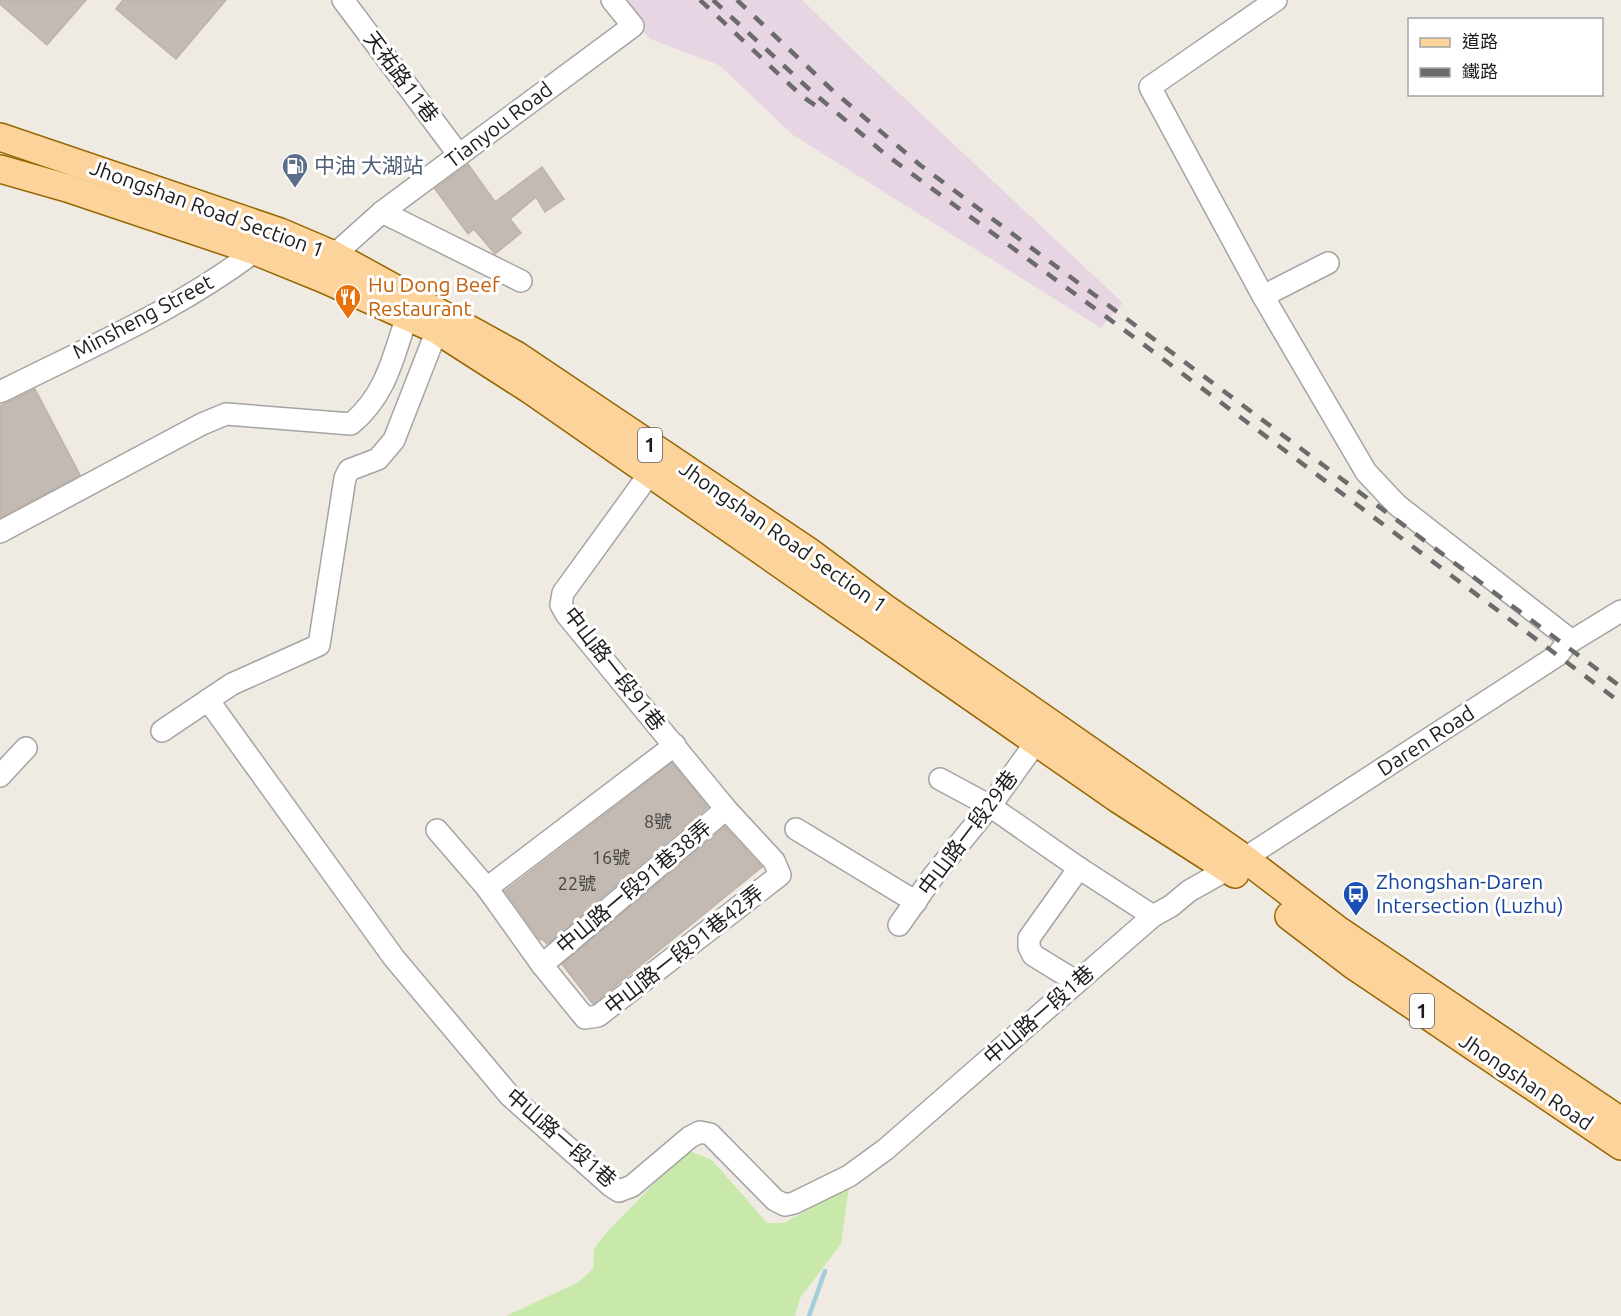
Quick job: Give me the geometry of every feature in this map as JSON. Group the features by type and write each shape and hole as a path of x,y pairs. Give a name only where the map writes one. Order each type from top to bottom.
{"main road":[{"name":"Jhongshan Road Section 1","path":"0,137 280,232 329,267 407,316 437,330 529,389 811,553 1236,863"},
{"name":"Jhongshan Road Section 1","path":"1,175 66,188 255,251 329,267 516,355 656,464 1118,799 1236,863"},
{"name":"Jhongshan Road","path":"1236,863 1621,1121"},
{"name":"Jhongshan Road","path":"1236,863 1353,965 1621,1146"}],"street":[{"name":"天祐路11巷","path":"343,0 459,155"},
{"name":"Tianyou Road","path":"329,267 382,212 633,26 612,0"},
{"path":"1276,0 1150,87 1263,296 1366,472 1397,506 1572,641"},
{"path":"382,212 521,281"},
{"name":"Minsheng Street","path":"0,392 166,308 224,275 280,232"},
{"path":"1263,296 1328,263"},
{"path":"0,532 202,424 226,414 351,424 367,411 381,388 407,316"},
{"path":"162,731 232,684 319,645 345,478 350,470 378,459 394,440 437,330"},
{"name":"中山路一段91巷","path":"656,464 563,593 561,605 726,809 774,861 780,875"},
{"name":"Daren Road","path":"1236,863 1558,655 1565,645 1621,612"},
{"name":"中山路一段1巷","path":"208,700 394,958 510,1096 619,1191 632,1186 690,1137 700,1132 710,1134 775,1200 785,1205 794,1203 849,1176 886,1149 1154,916 1189,891 1236,863"},
{"name":"中山路一段29巷","path":"900,925 934,875 990,806 1037,741"},
{"path":"487,888 675,745"},
{"path":"0,776 26,748"},
{"path":"940,779 990,806 1079,868 1154,916"},
{"name":"中山路一段91巷38弄","path":"542,965 726,809"},
{"path":"796,829 916,902"},
{"path":"437,830 487,888 542,965"},
{"path":"1077,982 1033,955 1029,947 1029,938 1079,868"},
{"name":"中山路一段91巷42弄","path":"542,965 585,1018 598,1016 780,875"}],"shaded area":[{"path":"617,0 802,0 1123,303 1101,328 793,135 719,65 650,39"}],"green space":[{"path":"692,1152 712,1160 767,1223 784,1223 849,1187 841,1244 800,1298 795,1316 506,1316 577,1283 593,1269 594,1249 606,1233 681,1156"}],"building":[{"path":"0,0 86,0 47,45 0,4"},
{"path":"123,0 226,0 176,59 116,9"},
{"path":"468,164 495,202 542,167 564,199 545,212 536,197 510,219 521,233 495,254 474,229 468,234 435,189"},
{"path":"35,389 80,475 0,518 0,406"},
{"path":"672,763 708,807 547,944 542,939 540,940 505,891"},
{"path":"725,827 762,867 593,1004 562,964"}],"waterway":[{"path":"809,1316 825,1271"}],"railway":[{"path":"700,0 803,97 825,112"},
{"path":"713,0 809,89 885,154 1139,341 1621,703"},
{"path":"737,0 831,89 920,165 1621,687"}],"place":[{"name":"中油 大湖站","path":"295,189"},
{"name":"Hu Dong Beef Restaurant","path":"348,320"},
{"name":"Zhongshan-Daren Intersection (Luzhu)","path":"1356,917"}]}
